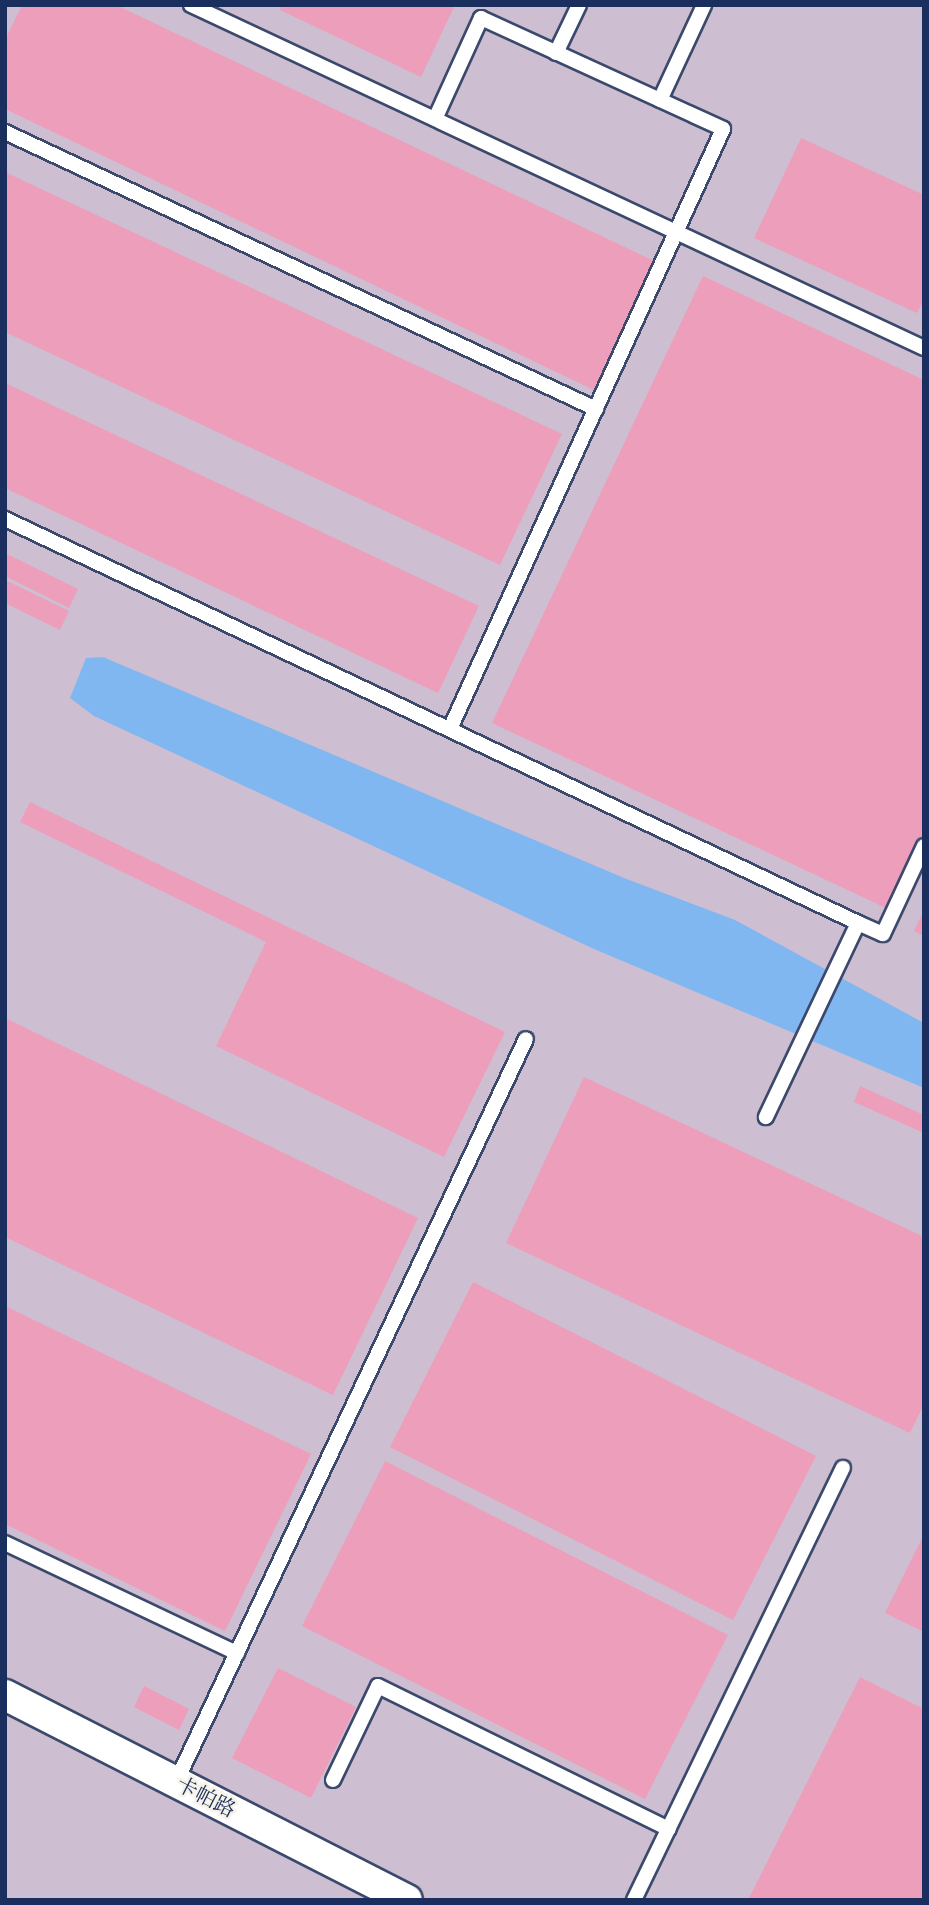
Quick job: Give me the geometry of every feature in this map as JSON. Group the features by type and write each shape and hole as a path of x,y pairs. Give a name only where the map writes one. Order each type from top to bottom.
{"street":[{"name":"卡帕路","path":"5,1695 407,1900"}],"lane":[{"path":"191,5 924,348"},
{"path":"556,53 579,5"},
{"path":"660,100 704,5"},
{"path":"435,119 481,18 723,129 450,729"},
{"path":"5,132 596,409"},
{"path":"5,519 883,934 924,846"},
{"path":"766,1117 858,923"},
{"path":"176,1782 526,1039"},
{"path":"635,1900 843,1468"},
{"path":"5,1543 237,1653"},
{"path":"332,1780 378,1686 669,1829"}],"shaded area":[{"path":"5,5 924,5 924,1900 5,1900"}],"water":[{"path":"103,657 624,878 735,920 924,1023 924,1088 594,949 94,716 70,698 86,658"}],"building":[{"path":"22,5 116,5 654,261 594,390 5,109 5,40"},
{"path":"282,5 455,5 421,77 280,10"},
{"path":"801,138 924,195 924,299 917,313 754,238"},
{"path":"5,172 562,434 500,565 5,332"},
{"path":"703,276 924,380 924,833 888,909 492,723"},
{"path":"5,383 479,606 438,693 5,488"},
{"path":"5,553 78,589 69,608 5,576"},
{"path":"5,580 69,611 60,630 5,603"},
{"path":"30,802 505,1032 444,1157 216,1046 266,942 20,822"},
{"path":"924,910 924,936 914,931"},
{"path":"5,1018 418,1218 333,1395 5,1237"},
{"path":"584,1077 924,1237 924,1404 910,1433 506,1243"},
{"path":"860,1086 924,1115 924,1133 854,1102"},
{"path":"473,1282 816,1456 733,1620 390,1447"},
{"path":"5,1306 311,1454 225,1631 5,1524"},
{"path":"385,1461 728,1635 645,1799 302,1626"},
{"path":"924,1534 924,1632 885,1613"},
{"path":"278,1668 356,1707 311,1798 232,1758"},
{"path":"860,1677 924,1709 924,1900 748,1900"},
{"path":"144,1686 189,1709 179,1730 134,1707"}]}
